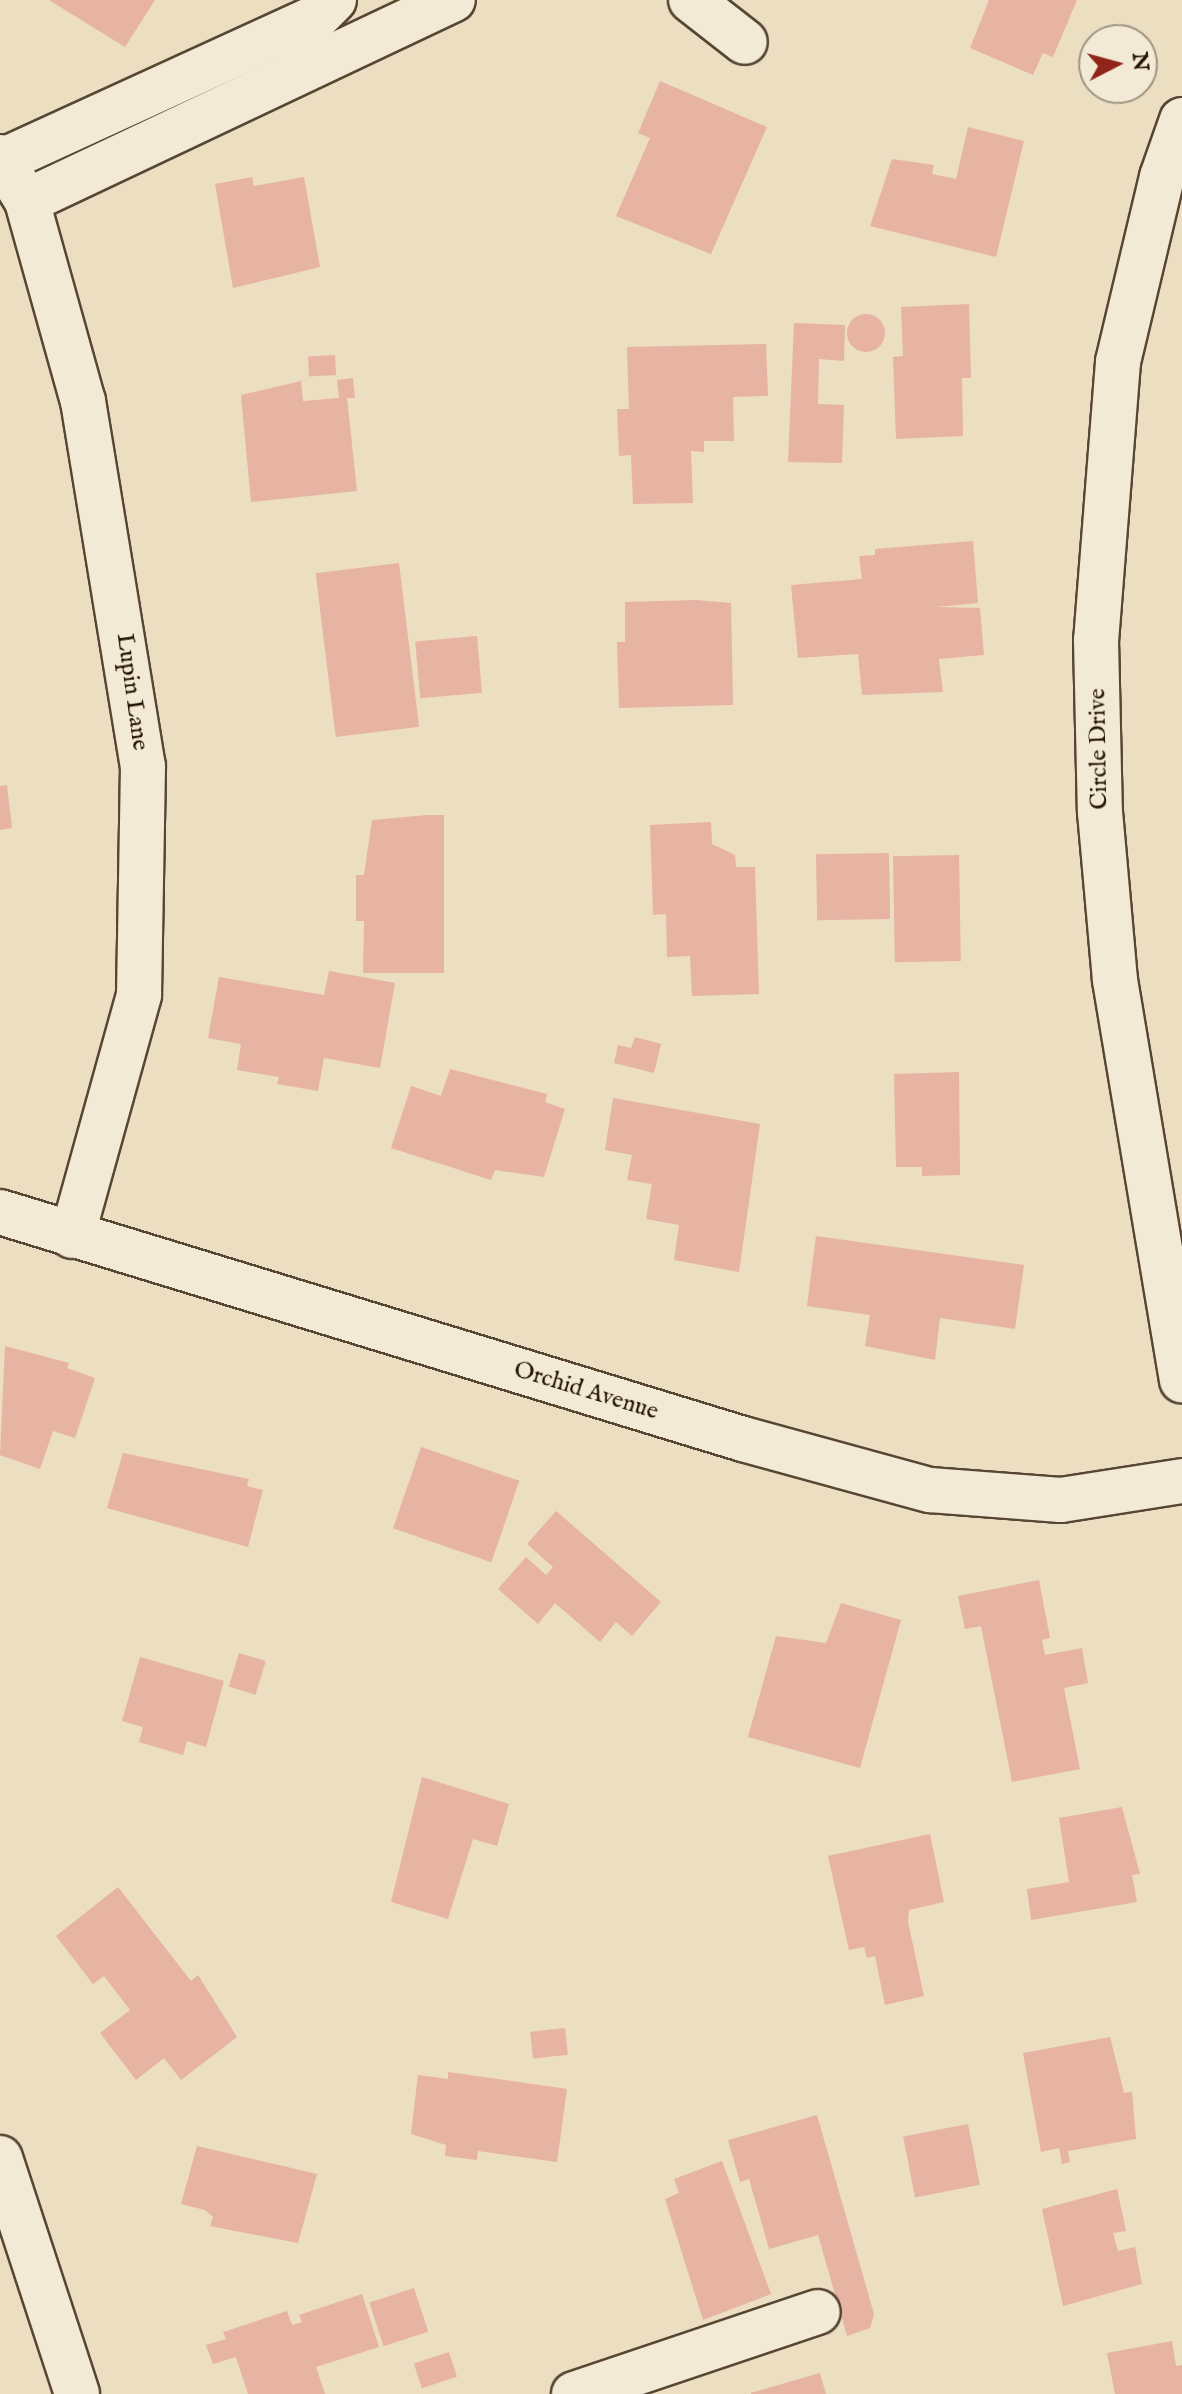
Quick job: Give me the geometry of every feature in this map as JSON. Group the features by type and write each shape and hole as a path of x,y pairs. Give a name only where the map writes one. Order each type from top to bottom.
{"street":[{"path":"1,159 317,17 334,0"},
{"path":"27,201 453,0"},
{"path":"691,0 745,42"},
{"name":"Circle Drive","path":"1182,120 1162,177 1118,362 1096,640 1100,812 1115,980 1182,1380"},
{"name":"Lupin Lane","path":"1,159 27,201 83,401 143,766 139,995 72,1236"},
{"name":"Orchid Avenue","path":"0,1212 930,1490 1061,1500 1182,1481"},
{"path":"0,2158 77,2394"},
{"path":"574,2394 818,2312"}],"building":[{"path":"49,0 155,0 125,47"},
{"path":"989,0 1077,0 1053,57 1043,53 1033,75 970,48"},
{"path":"660,81 767,127 711,254 616,216 650,138 638,133"},
{"path":"968,127 1024,141 996,257 870,226 892,159 934,165 932,174 956,179"},
{"path":"252,177 254,186 304,177 320,267 233,288 215,184"},
{"path":"969,304 971,378 962,378 963,436 896,439 893,357 903,356 901,307"},
{"path":"866,314 880,319 885,333 880,347 866,352 852,347 847,333 852,319"},
{"path":"794,323 845,325 844,361 819,359 818,404 844,405 842,463 788,462"},
{"path":"766,344 768,396 733,397 734,441 704,441 704,452 691,451 693,503 633,504 631,455 619,456 617,409 629,409 627,347"},
{"path":"335,355 336,375 309,376 308,356"},
{"path":"353,378 355,398 347,398 357,491 251,502 241,395 301,381 303,401 339,398 337,380"},
{"path":"973,541 978,603 936,607 980,608 984,655 939,659 943,692 862,695 858,654 798,658 791,585 862,579 859,556 875,555 875,549"},
{"path":"399,563 419,727 336,737 316,573"},
{"path":"696,600 731,603 733,705 619,708 617,642 625,642 625,602"},
{"path":"477,636 482,693 420,698 415,641"},
{"path":"7,785 12,828 0,830 0,786"},
{"path":"444,815 444,973 363,973 364,921 356,921 356,875 364,875 372,820"},
{"path":"711,822 712,844 735,855 736,867 755,867 759,994 692,996 690,956 667,957 666,914 653,915 650,825"},
{"path":"889,853 890,919 817,920 816,854"},
{"path":"959,855 961,961 895,962 893,856"},
{"path":"329,971 395,983 380,1068 324,1058 318,1091 277,1084 279,1077 237,1070 241,1044 208,1038 219,977 324,995"},
{"path":"635,1037 661,1044 654,1073 614,1063 618,1045 631,1048"},
{"path":"450,1069 547,1094 545,1102 565,1109 544,1177 495,1170 491,1180 391,1148 411,1086 441,1096"},
{"path":"959,1072 960,1175 922,1176 922,1167 896,1167 894,1074"},
{"path":"613,1098 760,1124 739,1272 674,1260 679,1225 646,1219 652,1184 627,1180 632,1155 605,1150"},
{"path":"816,1236 1024,1265 1015,1329 940,1318 935,1360 865,1346 870,1315 807,1306"},
{"path":"5,1346 69,1363 67,1368 95,1378 75,1438 53,1431 40,1469 0,1455"},
{"path":"421,1447 519,1481 491,1562 393,1528"},
{"path":"123,1453 249,1479 247,1486 263,1490 248,1547 107,1508"},
{"path":"556,1511 661,1602 632,1636 616,1622 600,1642 555,1603 538,1624 498,1589 526,1557 546,1575 553,1567 527,1544"},
{"path":"1039,1580 1050,1638 1042,1640 1045,1655 1082,1648 1088,1683 1064,1688 1080,1769 1012,1782 981,1626 965,1629 958,1596"},
{"path":"841,1603 901,1620 860,1768 748,1737 776,1636 826,1643"},
{"path":"239,1653 266,1661 256,1695 229,1686"},
{"path":"140,1657 224,1681 206,1747 187,1741 183,1755 139,1742 143,1727 122,1721"},
{"path":"422,1777 509,1804 497,1846 473,1839 448,1919 391,1902"},
{"path":"1122,1807 1140,1874 1132,1875 1137,1902 1031,1920 1027,1889 1069,1882 1059,1818"},
{"path":"930,1834 944,1902 909,1910 908,1922 924,1996 885,2005 875,1956 867,1958 864,1947 849,1950 828,1856"},
{"path":"118,1887 191,1981 198,1975 237,2037 181,2080 164,2058 136,2080 100,2033 130,2010 104,1976 93,1984 56,1936"},
{"path":"565,2028 568,2055 533,2059 530,2032"},
{"path":"1110,2037 1124,2093 1132,2092 1136,2139 1068,2151 1070,2162 1062,2164 1059,2148 1041,2152 1023,2053"},
{"path":"448,2072 567,2089 557,2162 478,2151 477,2160 445,2156 446,2145 411,2134 418,2075 448,2079"},
{"path":"817,2115 874,2314 870,2328 847,2336 818,2235 769,2249 749,2179 740,2182 728,2140"},
{"path":"968,2124 980,2185 915,2197 903,2137"},
{"path":"197,2146 317,2174 298,2243 210,2226 213,2217 205,2210 181,2204"},
{"path":"722,2161 771,2294 703,2320 665,2199 679,2193 674,2179"},
{"path":"1117,2189 1126,2231 1113,2233 1118,2251 1135,2247 1142,2284 1063,2306 1042,2209"},
{"path":"414,2288 428,2332 384,2346 369,2303"},
{"path":"362,2294 379,2347 316,2367 325,2394 248,2394 236,2357 213,2364 206,2345 226,2339 223,2332 287,2311 292,2325 302,2322 299,2315"},
{"path":"1172,2341 1176,2366 1182,2365 1182,2394 1115,2394 1107,2353"},
{"path":"449,2352 457,2377 422,2388 414,2363"},
{"path":"820,2373 826,2394 751,2394 751,2393"}]}
